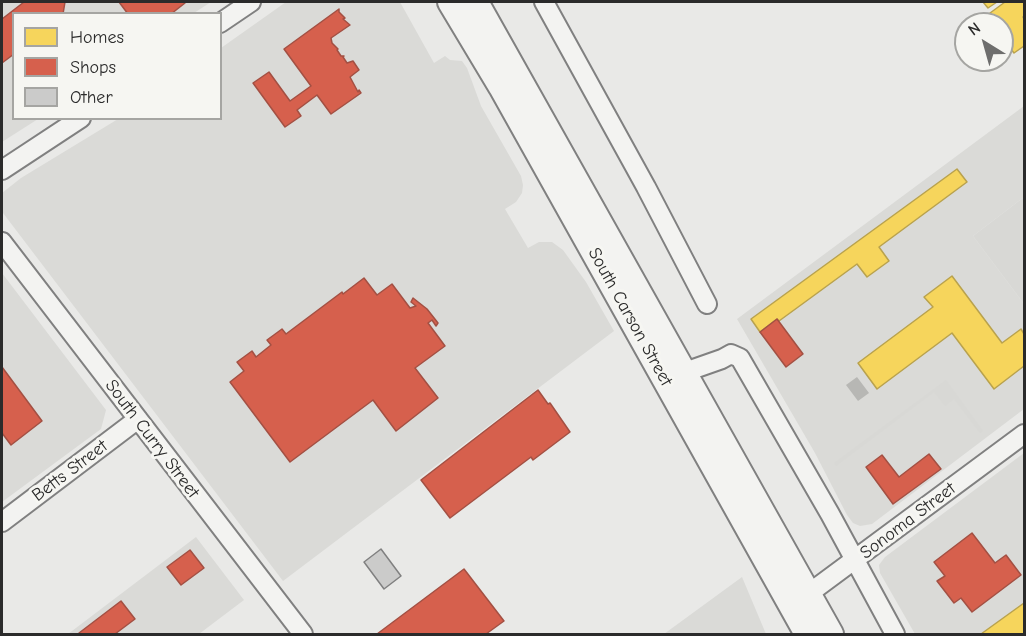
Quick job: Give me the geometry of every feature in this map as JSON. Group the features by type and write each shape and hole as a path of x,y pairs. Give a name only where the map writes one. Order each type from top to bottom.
{"main road":[{"name":"South Carson Street","path":"450,2 674,374"},
{"name":"South Carson Street","path":"476,2 674,374 800,601 831,634"},
{"name":"South Carson Street","path":"800,601 807,634"}],"street":[{"path":"222,22 250,2"},
{"path":"544,2 646,187 707,304"},
{"path":"2,170 78,120"},
{"name":"South Curry Street","path":"2,242 303,634"},
{"path":"674,374 731,354 740,358 830,514 895,634"},
{"name":"Betts Street","path":"2,522 138,419"},
{"name":"Sonoma Street","path":"800,601 1024,434"}],"shaded area":[{"path":"2,2 211,2 196,12 12,12 12,120 36,120 2,142"},
{"path":"286,2 400,2 434,63 445,56 450,60 462,61 467,68 481,106 521,176 522,193 516,202 505,209 528,248 539,242 552,242 563,250 586,282 614,331 283,581 3,213 2,193 21,178 116,120 222,120 222,47"},
{"path":"1024,106 1024,197 973,236 1024,304 1024,409 872,524 860,526 853,523 847,515 815,453 737,319"},
{"path":"1024,197 1024,304 973,236"},
{"path":"2,273 106,410 101,429 2,502"},
{"path":"857,377 869,393 858,401 846,385"},
{"path":"946,380 983,431 980,433 954,399 945,406 934,392 836,466 834,463"},
{"path":"1024,453 1024,634 915,634 880,573 879,565 885,557"},
{"path":"196,537 244,600 199,634 68,634"},
{"path":"742,577 766,634 664,634"}],"building: Homes":[{"path":"983,2 997,2 988,8"},
{"path":"1005,2 1024,2 1024,46 1014,53 1014,12 991,12"},
{"path":"957,169 967,182 879,247 889,261 867,277 857,264 779,321 777,319 760,332 751,319"},
{"path":"952,276 1002,343 1021,329 1024,334 1024,366 994,389 952,333 877,389 858,363 933,307 924,297"},
{"path":"1024,603 1024,634 981,634"}],"building: Shops":[{"path":"24,2 65,2 63,12 12,12 12,56 2,63 2,19"},
{"path":"119,2 185,3 174,12 126,12"},
{"path":"339,9 345,18 343,19 350,25 331,38 332,43 347,63 353,61 359,70 350,77 358,92 359,90 361,93 331,114 317,95 297,110 301,116 285,127 253,83 269,72 290,101 311,86 284,49"},
{"path":"364,278 377,295 392,284 410,308 416,306 411,302 413,298 427,309 438,323 436,326 432,320 428,323 445,346 415,368 438,398 396,431 373,400 290,462 230,382 244,371 237,362 252,351 256,357 271,345 267,340 282,329 286,334"},
{"path":"777,319 803,354 786,367 760,332"},
{"path":"2,367 42,421 11,445 2,433"},
{"path":"538,390 570,432 533,460 531,457 450,518 421,480"},
{"path":"929,454 941,469 893,504 866,467 882,455 899,477"},
{"path":"972,533 995,563 1006,555 1021,575 972,612 961,598 954,603 937,581 945,576 934,562"},
{"path":"190,550 204,568 181,585 167,567"},
{"path":"464,569 504,621 486,634 377,634"},
{"path":"121,601 135,619 115,634 79,633"}],"building: Other":[{"path":"381,549 401,576 384,589 364,562"}]}
